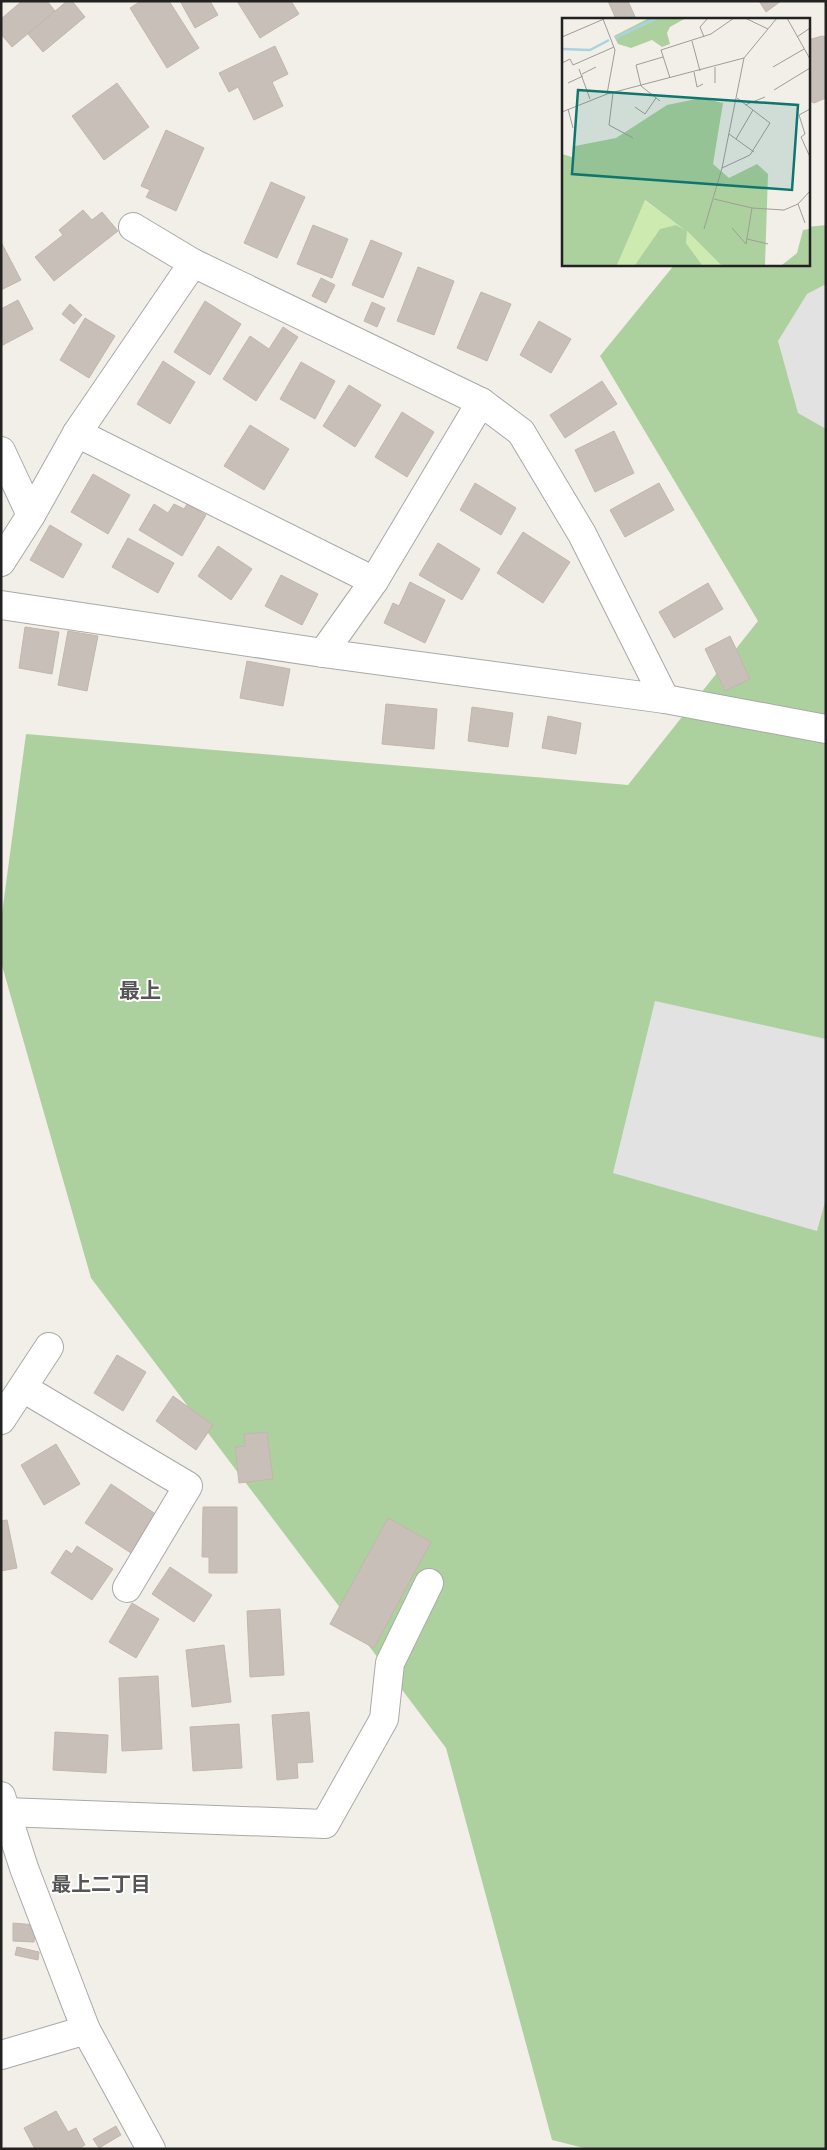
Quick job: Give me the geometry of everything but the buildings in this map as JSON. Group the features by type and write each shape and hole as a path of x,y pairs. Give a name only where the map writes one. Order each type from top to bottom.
{"street":[{"path":"134,227 193,263 481,402 521,432 582,534 665,699"},
{"path":"1,562 77,433 193,263"},
{"path":"323,652 374,581 481,402"},
{"path":"77,433 374,581"},
{"path":"1,451 31,514"},
{"path":"1,606 665,699 826,729"},
{"path":"1,1420 50,1347"},
{"path":"23,1388 188,1486 127,1588"},
{"path":"151,2149 86,2030 13,1867 4,1804 325,1824 384,1719 390,1663 429,1583"},
{"path":"1,2055 86,2030"}],"green space":[{"path":"826,225 826,2149 588,2149 552,2140 446,1748 91,1278 1,962 1,921 26,734 628,785 758,621 600,356 674,265 810,265 810,227"}],"shaded area":[{"path":"826,284 826,429 798,413 778,341 807,294"},
{"path":"655,1001 826,1039 826,1198 817,1231 613,1173"}],"district":[{"name":"最上","path":"140,990"},
{"name":"最上二丁目","path":"101,1883"}]}
